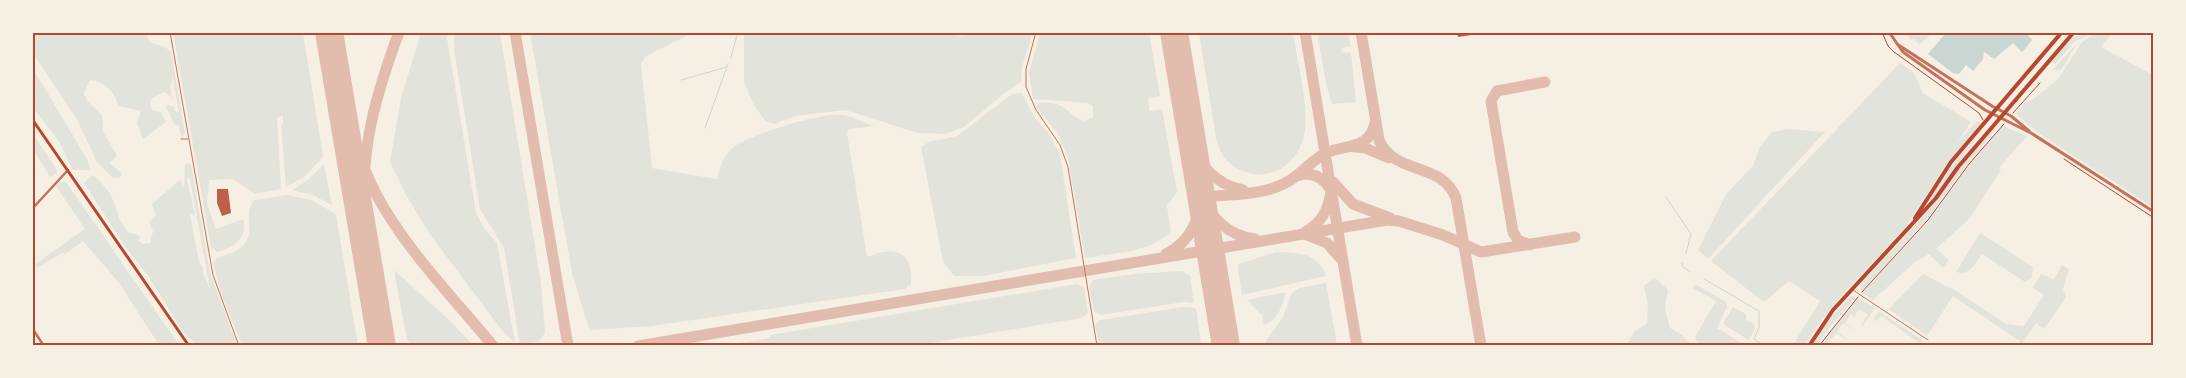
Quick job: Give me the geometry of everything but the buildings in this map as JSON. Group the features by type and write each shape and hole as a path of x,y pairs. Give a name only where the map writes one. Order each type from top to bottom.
{"main road":[{"path":"1908,228 1951,162 2062,32"},
{"path":"1808,346 1826,319 1908,228 2074,32"},
{"path":"32,119 189,346"}],"street":[{"path":"1889,32 1911,59 1992,114 2031,133"},
{"path":"1897,44 2005,112 2031,133 2154,212"},
{"path":"32,210 68,170"},
{"path":"32,328 44,346"}],"lane":[{"path":"170,32 213,275 239,346"},
{"path":"1036,32 1026,69 1026,87 1036,110 1058,141 1068,167 1097,346"},
{"path":"181,139 189,139"},
{"path":"1852,289 1928,340"}],"path":[{"path":"1882,32 1888,46 1894,52 1979,113 1985,122"},
{"path":"2013,113 2040,83"},
{"path":"1819,346 1860,294 1928,220 1969,164 2004,124"},
{"path":"1992,128 1996,132"},
{"path":"2062,158 2154,218"}],"shaded area":[{"path":"33,32 145,33 151,43 165,47 171,52 185,134 181,137 179,126 174,124 166,107 167,105 175,107 174,111 179,112 172,73 172,84 170,85 172,98 165,92 152,98 150,103 152,110 161,112 166,122 143,139 137,123 141,111 119,106 105,85 90,80 84,93 87,101 102,115 103,131 117,156 110,163 122,174 119,178 113,178 97,162 76,118 33,53"},
{"path":"974,32 1033,33 1022,67 1021,82 964,127 945,134 918,133 845,110 795,116 774,124 765,121 753,103 744,82 744,33 949,33 961,36"},
{"path":"1907,32 1932,33 1919,45 1914,39 1910,40"},
{"path":"173,33 303,33 323,157 304,177 286,187 281,125 283,124 283,116 277,117 281,189 255,194 233,179 209,180 207,204 216,229 243,219 244,226 244,232 238,242 229,248 217,252 211,247"},
{"path":"421,33 449,33 447,38 476,213 484,228 497,243 515,343 504,333 429,233 405,193 390,162 401,98"},
{"path":"454,33 500,33 541,283 545,333 539,341 520,345 504,248 480,209 454,49"},
{"path":"530,33 692,33 646,56 641,64 652,168 717,179 723,161 735,146 770,130 831,115 841,115 857,119 873,126 849,129 847,133 867,256 876,253 894,252 905,257 910,268 911,284 905,289 652,326 592,330 588,326 572,273"},
{"path":"1040,33 1076,33 1082,35 1096,33 1149,33 1160,96 1148,99 1150,111 1162,109 1177,192 1167,206 1171,231 1163,238 1153,244 1131,251 1085,258 1068,158 1057,132 1036,107 1038,103 1055,104 1085,121 1093,117 1093,107 1088,103 1033,99 1029,72"},
{"path":"1199,33 1293,33 1304,98 1305,124 1304,135 1299,149 1292,160 1282,168 1271,173 1258,174 1246,172 1234,166 1223,156 1216,138"},
{"path":"1317,33 1348,33 1351,46 1341,48 1342,53 1351,52 1356,102 1332,104 1327,88"},
{"path":"1946,33 2026,33 2032,40 2022,52 2013,43 1994,59 1984,52 1983,59 1973,71 1966,65 1959,74 1953,73 1928,54"},
{"path":"2093,33 2074,42 2055,64 2052,61 2073,37"},
{"path":"2096,33 2112,33 2101,47 2153,75 2153,207 2037,132 2016,114 2025,102 2032,100 2058,79 2082,42"},
{"path":"2078,42 2061,70 2053,70"},
{"path":"1900,63 1914,73 1923,93 1971,122 1957,143 1977,121 1981,123 1944,168 1904,229 1842,295 1805,345 1793,345 1820,301 1789,281 1764,302 1711,261"},
{"path":"32,67 87,159 90,170 73,170 58,140 33,108"},
{"path":"1022,93 1035,118 1049,134 1060,154 1076,258 983,276 954,276 943,262 921,147 929,142 957,136 1012,94"},
{"path":"1986,125 1933,198 1931,196 1953,164"},
{"path":"2003,126 2027,136 1999,168 2001,170 1970,218 1936,249 1949,260 1943,268 1929,254 1914,263 1873,300 1862,293 1927,223 1972,162"},
{"path":"1788,129 1825,132 1708,259 1698,250 1727,193 1753,166 1760,147 1772,132"},
{"path":"1992,131 1993,133 1964,168 1927,219 1861,292 1860,285 1934,204 1966,160"},
{"path":"33,134 57,170 57,173 50,177 33,149"},
{"path":"188,163 191,165 210,273 237,345 197,345 185,335 147,274 126,248 84,183 92,175 102,183 115,204 120,220 129,233 140,237 139,241 143,244 150,243 153,231 149,222 156,216 152,204 180,180 184,187 185,165","holes":["189,177 210,289 199,262 190,214 195,216 187,179"]},
{"path":"324,164 332,205 313,195 292,190 308,180"},
{"path":"60,182 66,182 179,345 159,345 119,283 83,241 65,254 62,253 37,268 34,265 85,229 56,186"},
{"path":"288,195 312,200 336,214 358,345 242,345 222,296 213,263 219,257 238,250 246,242 249,231 250,210 254,200"},
{"path":"1980,233 2033,267 2032,277 2025,282 1982,254 1969,271 1956,272"},
{"path":"1276,252 1306,255 1318,262 1326,276 1242,295 1239,264"},
{"path":"2062,265 2069,269 2063,289 2066,297 2044,329 2036,323 2021,345 2018,345 2020,341 1953,296 1927,336 1889,309 1923,274 1956,291 2006,324 2024,326 2044,295 2033,288 2041,274 2054,279"},
{"path":"394,270 448,319 473,345 412,345 407,340"},
{"path":"1182,271 1190,276 1194,303 1184,302 1101,315 1094,312 1089,286 1093,280 1135,274"},
{"path":"1654,279 1658,280 1668,290 1665,308 1670,328 1682,335 1691,345 1627,345 1634,332 1647,323 1648,306 1644,286"},
{"path":"1326,283 1337,345 1263,345 1283,317 1292,293 1299,288"},
{"path":"1077,284 1084,287 1088,313 1082,318 918,345 727,345 770,338 770,335"},
{"path":"1695,284 1726,302 1727,307 1717,328 1745,345 1698,345 1695,337 1716,301 1693,288"},
{"path":"1286,292 1281,308 1276,316 1264,325 1262,314 1247,300"},
{"path":"1851,296 1856,297 1817,345 1812,346 1828,321"},
{"path":"1858,298 1875,308 1863,326 1861,325 1868,314 1859,309 1855,315 1856,318 1851,314 1845,323 1858,333 1843,323 1837,332 1852,343 1836,333 1830,341 1836,345 1829,342 1821,346"},
{"path":"1183,307 1195,308 1197,312 1201,345 1099,345 1095,325 1100,320"},
{"path":"1733,307 1746,314 1746,320 1754,324 1755,328 1749,340 1726,326 1724,322"},
{"path":"1879,311 1922,340 1921,344 1881,316 1877,321 1873,319"}],"waterway":[{"path":"731,57 738,32"},
{"path":"705,128 728,64"},
{"path":"681,80 727,67"},
{"path":"1666,197 1691,234 1686,253"},
{"path":"1682,263 1683,267 1691,272"},
{"path":"1704,279 1759,311 1759,328 1754,339 1764,346"}],"taxiway":[{"path":"330,32 331,40"},
{"path":"364,239 364,183 369,134 381,86 399,32"},
{"path":"515,32 568,346"},
{"path":"1305,32 1357,346"},
{"path":"1361,32 1379,140 1387,152 1396,159 1440,178 1449,186 1456,198 1481,346"},
{"path":"1530,245 1518,240 1513,232 1491,101 1497,91 1545,82"},
{"path":"338,84 358,152 375,192 387,213 430,272 493,346"},
{"path":"1202,197 1258,192 1279,186 1294,178 1326,153 1362,142 1368,138 1375,123"},
{"path":"1192,138 1199,157 1209,172 1224,183 1243,190"},
{"path":"1355,147 1365,148 1389,158"},
{"path":"1297,176 1308,174 1317,176 1331,190 1324,215 1305,232"},
{"path":"1332,181 1353,204 1390,218"},
{"path":"1166,254 1182,243 1193,228 1199,211 1200,191"},
{"path":"1201,194 1215,218 1229,230 1255,239"},
{"path":"638,346 1387,220 1399,221 1443,235 1481,252 1575,237"},
{"path":"1307,235 1327,243 1341,259"},
{"path":"378,325 386,346"}],"runway":[{"path":"329,32 382,346"},
{"path":"1174,32 1226,346"}]}
